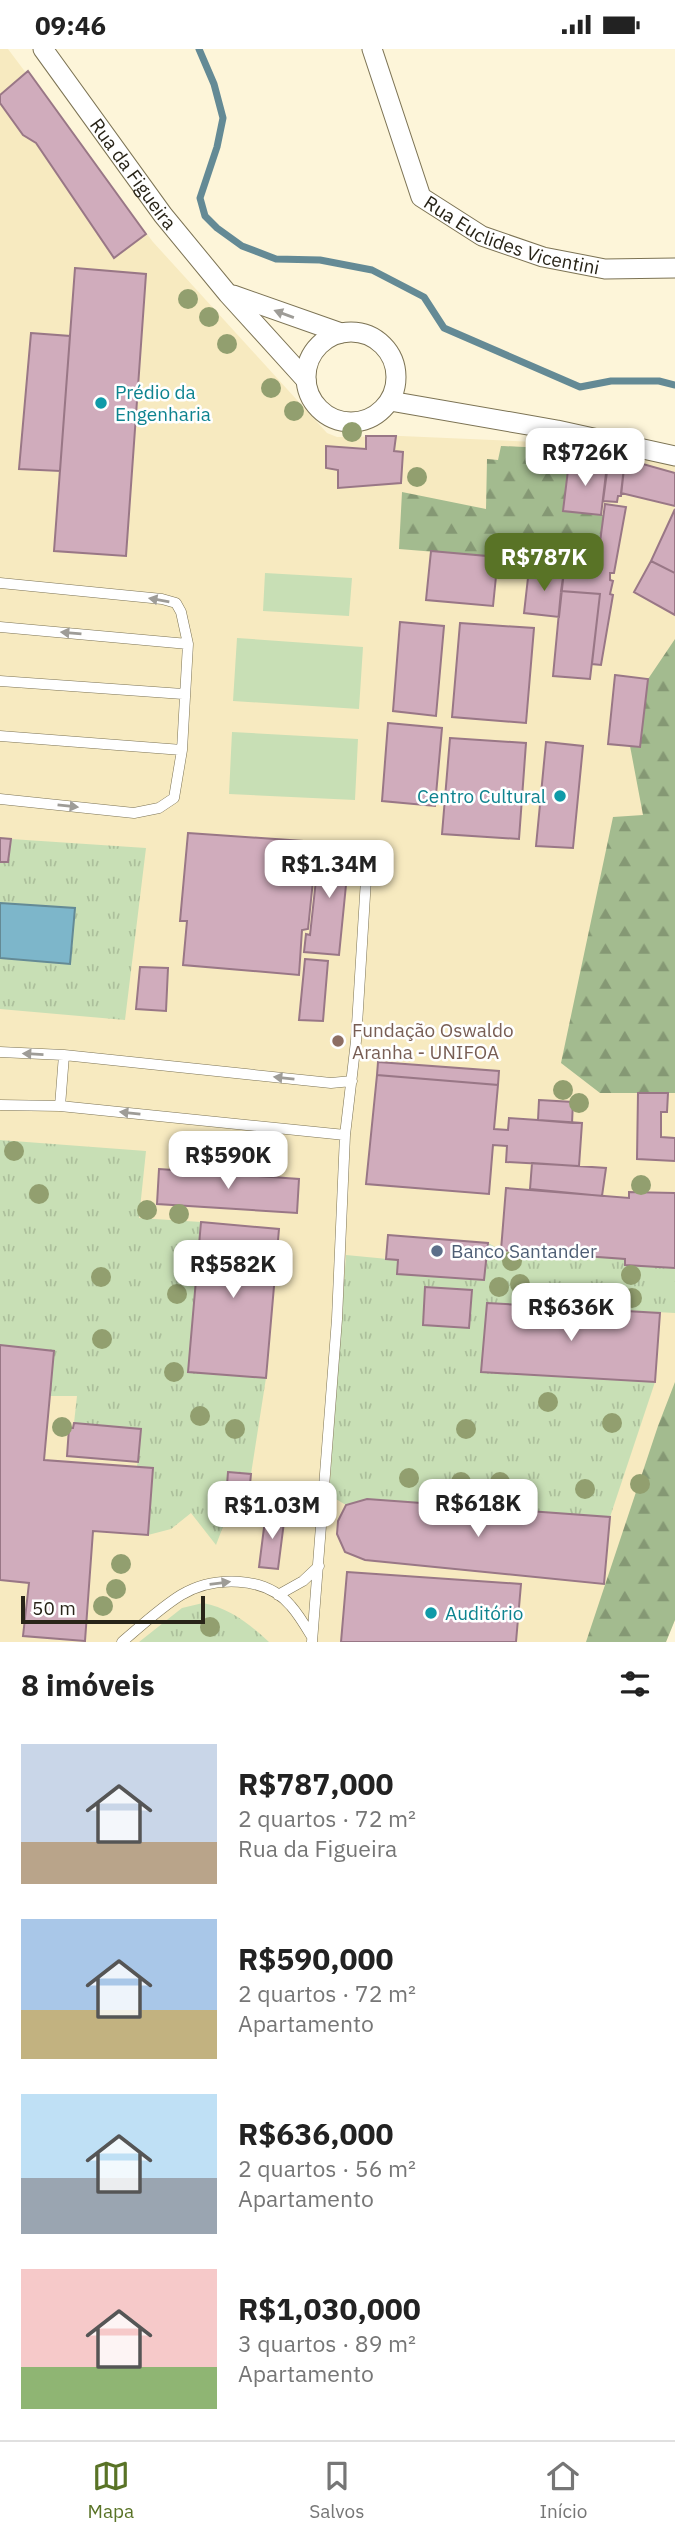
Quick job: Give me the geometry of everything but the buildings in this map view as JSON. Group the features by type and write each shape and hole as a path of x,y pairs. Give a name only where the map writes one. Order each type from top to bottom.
{"street":[{"name":"Rua da Figueira","path":"43,49 163,215 228,294 306,380"},
{"name":"Rua Euclides Vicentini","path":"372,49 421,197 482,236 543,257 606,269 675,268"},
{"path":"228,294 341,333"},
{"path":"341,333 367,334 379,341 388,350 397,375 396,388 381,412 355,423 340,422 327,416 316,407 308,394 306,380 311,355 329,337 341,333"},
{"path":"390,401 557,430 675,456"}],"lane":[{"path":"0,583 162,599 176,603 186,626 188,644 183,694 182,750 174,798 159,808 143,813 0,799"},
{"path":"0,627 188,644"},
{"path":"0,681 183,694"},
{"path":"0,736 182,750"},
{"path":"312,1640 337,1319 345,1135 352,1080 368,847"},
{"path":"0,1052 64,1055 331,1083 352,1080"},
{"path":"61,1106 64,1055"},
{"path":"0,1105 61,1106 345,1135"},
{"path":"278,1595 303,1581 319,1566"},
{"path":"122,1642 180,1596 215,1582 238,1581 278,1595 290,1604 312,1640"}],"shaded area":[{"name":"Fundação Oswaldo Aranha - UNIFOA","path":"0,49 8,49 153,242 327,433 337,437 401,436 582,444 675,462 675,1620 666,1642 0,1642"}],"green space":[{"path":"501,446 570,449 563,511 604,515 596,573 497,566 497,557 399,549 402,492 486,509 487,459 498,460"},
{"path":"265,573 352,578 349,616 263,611"},
{"path":"237,638 363,647 359,709 233,701"},
{"path":"675,639 675,1093 600,1093 561,1063 613,817 643,815 630,746 640,746 648,679"},
{"path":"232,732 358,739 355,800 229,794"},
{"path":"11,839 146,848 125,1020 0,1009 0,862 8,862"},
{"path":"0,1140 146,1151 139,1218 201,1222 188,1371 266,1378 251,1474 228,1473 224,1524 216,1545 191,1513 171,1529 148,1535 153,1469 137,1467 141,1429 74,1423 77,1396 50,1396 0,1345"},
{"path":"488,1243 501,1250 625,1259 625,1266 675,1268 675,1313 487,1303 481,1372 655,1382 610,1517 368,1499 346,1505 329,1495 346,1255 398,1260 397,1274 484,1280"},
{"path":"675,1382 675,1620 666,1642 586,1642 658,1426"},
{"path":"203,1603 239,1618 269,1642 139,1642 182,1608"}],"water":[{"path":"0,903 75,908 70,964 0,958"}],"waterway":[{"path":"199,49 214,84 223,118 217,147 200,198 205,216 242,246 276,259 320,260 372,270 424,297 444,328 580,387 611,381 659,381 675,385"}],"place":[{"name":"Prédio da Engenharia","path":"101,403"},
{"name":"Centro Cultural","path":"560,796"},
{"name":"Fundação Oswaldo Aranha - UNIFOA","path":"338,1041"},
{"name":"Banco Santander","path":"437,1251"},
{"name":"Auditório","path":"431,1613"}]}
